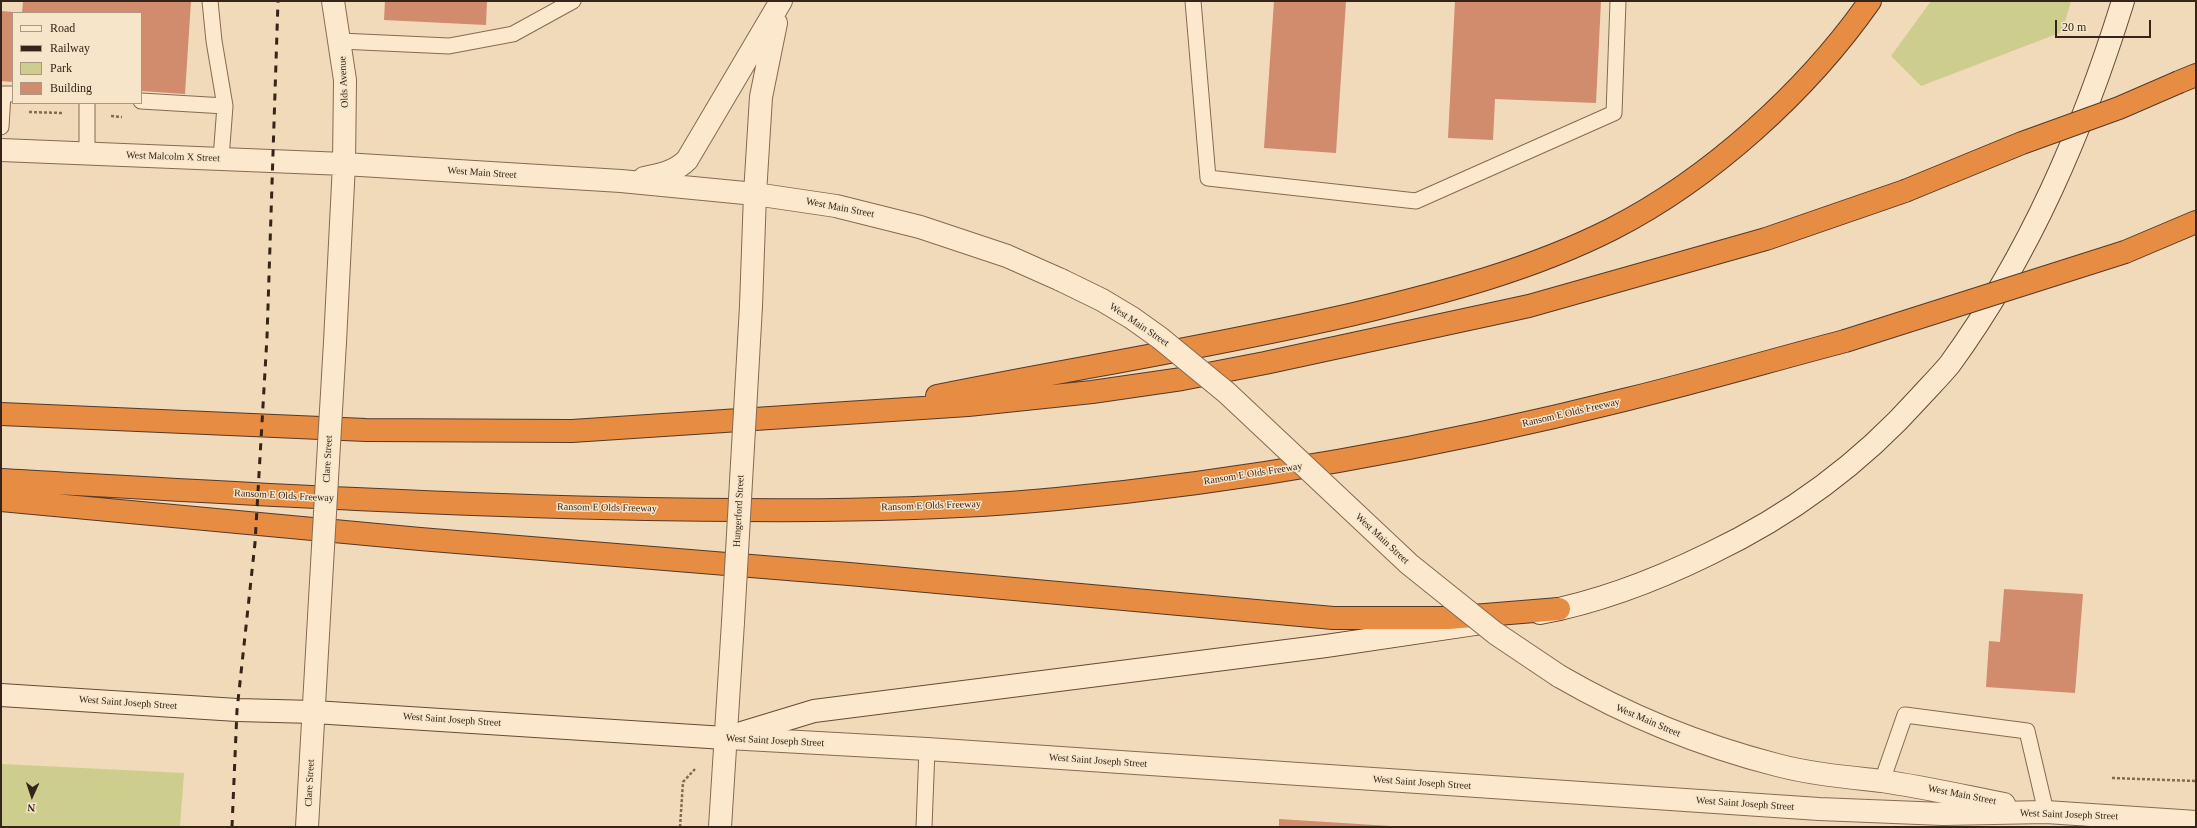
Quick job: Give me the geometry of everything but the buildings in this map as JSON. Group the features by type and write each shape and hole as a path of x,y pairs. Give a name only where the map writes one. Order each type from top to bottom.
{"highway":[{"path":"847,413 1320,322 1465,286 1553,256 1613,229 1644,212 1732,149 1776,110 1814,71 1870,1"},
{"path":"1,414 366,430 572,431 968,405 1092,392 1182,379 1451,325 1529,306 1766,239 1905,191 2022,143 2119,108 2188,79"},
{"name":"Ransom E Olds Freeway","path":"1,480 348,500 555,507 805,510 948,506 1052,500 1232,478 1400,449 1523,424 1623,401 1845,341 2125,252 2196,222"},
{"path":"1,500 420,539 849,574 1318,617 1441,618 1559,609"}],"street":[{"name":"Olds Avenue","path":"333,1 345,80 344,164"},
{"name":"West Main Street","path":"621,182 669,172 687,160 782,1"},
{"name":"West Main Street","path":"755,194 761,96 771,40 782,1"},
{"path":"725,738 814,711 1415,634 1559,609 1587,602 1655,578 1684,566 1764,526 1795,507 1876,444 1949,365 1984,313 2022,250 2065,161 2108,49 2123,1"},
{"name":"West Malcolm X Street","path":"1,150 344,164"},
{"name":"West Main Street","path":"344,164 621,182 755,194 836,206 913,224 982,247 1061,280 1114,307 1160,338 1227,393 1409,564 1495,633 1559,676 1628,714 1699,742 1778,766 1882,781 2046,812"},
{"name":"Clare Street","path":"307,827 344,164"},
{"name":"Hungerford Street","path":"720,827 751,306 755,194"},
{"name":"West Saint Joseph Street","path":"1,695 237,710 314,712 927,749 1819,809 1943,814 2046,812 2140,822 2196,822"}],"lane":[{"path":"210,1 214,41 225,106 221,158"},
{"path":"340,41 449,46 513,34 573,1"},
{"path":"1193,1 1208,178 1416,201 1614,113 1618,1"},
{"path":"1,127 6,94"},
{"path":"142,101 225,106"},
{"path":"87,154 88,104"},
{"path":"1882,781 1905,715 2027,731 2046,812"},
{"path":"924,827 927,749"}],"path":[{"path":"2112,778 2196,781"}],"green space":[{"path":"1931,1 2071,1 2062,32 1921,86 1891,56"},
{"path":"1,764 184,773 180,827 1,827"}],"railway":[{"path":"232,827 237,710 255,543 267,337 278,1"}]}
